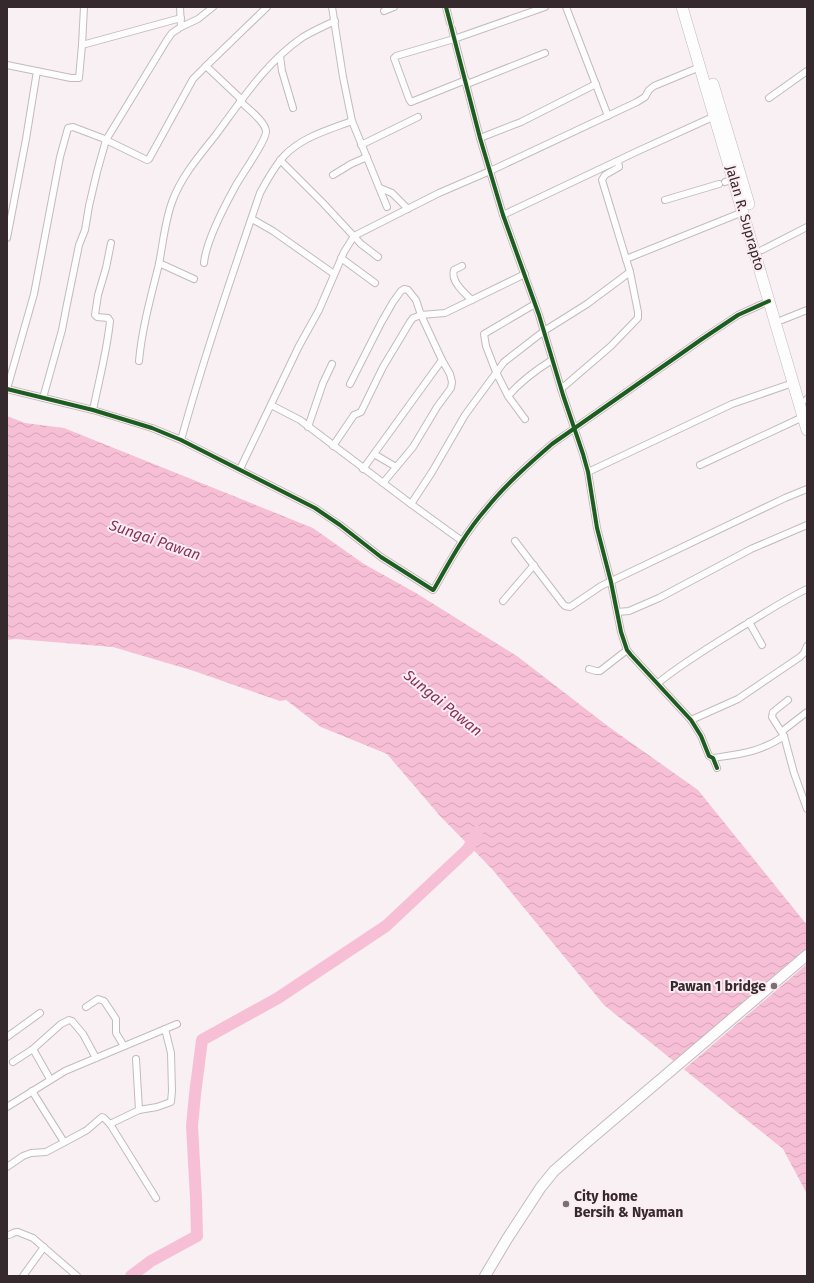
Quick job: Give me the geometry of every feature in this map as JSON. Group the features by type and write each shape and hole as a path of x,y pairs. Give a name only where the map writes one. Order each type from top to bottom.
{"highway":[{"name":"Jalan R. Suprapto","path":"682,7 715,116 726,182 742,196 743,212 807,430"},
{"name":"Jalan R. Suprapto","path":"689,7 722,113 742,196 762,250 807,401"}],"main road":[{"path":"485,1276 531,1202 554,1171 807,955"}],"street":[{"path":"7,66 78,79 84,7"},
{"path":"180,7 181,27"},
{"path":"43,398 62,330 79,245 85,230 96,172 106,140 172,33 198,19 213,7"},
{"path":"267,7 193,79 149,159 144,159 106,140 73,127 68,128 56,180 42,261 7,389 93,410 152,428 181,440 316,508 381,557 432,590 462,541 486,508 552,444 713,331 738,315 769,301"},
{"path":"332,7 343,77 352,121 389,212"},
{"path":"384,11 394,7"},
{"path":"446,7 480,138 503,215 544,331 588,472 597,528 611,582 620,632 627,650 692,720 717,768"},
{"path":"545,7 454,39 396,56 394,61 411,102 545,53"},
{"path":"566,7 608,116"},
{"path":"82,45 181,18"},
{"path":"139,361 143,327 159,263 168,216 172,202 185,175 268,68 302,38 316,29 335,21"},
{"path":"280,56 282,71 293,108"},
{"path":"204,263 205,252 226,203 266,135 265,127 258,118 206,66"},
{"path":"240,469 292,360 325,296 341,258 354,236 389,212 408,209 465,181 490,171 608,116 645,98 654,86 700,67"},
{"path":"7,238 37,71"},
{"path":"769,98 807,71"},
{"path":"480,138 521,122 596,84"},
{"path":"503,215 715,116"},
{"path":"361,145 418,117"},
{"path":"181,440 211,342 260,193 280,160 293,148 316,134 352,121"},
{"path":"333,175 351,164 367,157"},
{"path":"280,160 361,244 378,257"},
{"path":"561,389 611,346 638,318 630,272 602,180 605,175 618,167 618,160"},
{"path":"665,200 726,182"},
{"path":"380,188 392,193 408,209"},
{"path":"626,259 743,212"},
{"path":"252,219 334,274"},
{"path":"762,250 807,227"},
{"path":"93,410 107,346 110,321 108,318 97,317 95,315 98,295 106,268 111,243"},
{"path":"341,258 375,283"},
{"path":"159,263 194,279"},
{"path":"462,266 454,270 453,274 460,289 472,300"},
{"path":"411,504 432,472 465,415 504,362 544,331 582,307 630,272"},
{"path":"333,446 354,415 361,412 404,329 413,318 421,315 445,313 525,274"},
{"path":"350,384 381,323 400,291 406,289 412,294 442,360 450,374 452,382 451,388 436,407 413,447 383,483"},
{"path":"525,419 508,396 496,372 484,337 484,332 535,304"},
{"path":"782,320 807,310"},
{"path":"363,469 442,360"},
{"path":"508,396 537,369 552,360"},
{"path":"308,427 323,382 332,364"},
{"path":"588,472 732,404 793,383"},
{"path":"271,405 300,420 363,469 462,541"},
{"path":"700,465 803,417"},
{"path":"374,454 396,467"},
{"path":"515,541 563,604 570,607 602,586 807,488"},
{"path":"617,612 629,611 660,598 751,549 807,525"},
{"path":"503,601 534,565"},
{"path":"658,683 683,664 749,622 807,588"},
{"path":"749,622 762,645"},
{"path":"692,720 743,696 800,657 804,653 807,646"},
{"path":"589,669 600,671 627,650"},
{"path":"788,700 773,712 772,716 783,734 794,774 807,809"},
{"path":"713,758 760,749 770,745 783,734 784,730 807,712"},
{"path":"86,1007 98,999 104,1001 116,1020 116,1033 124,1046"},
{"path":"7,1037 40,1013"},
{"path":"13,1062 33,1049 56,1028 69,1020 72,1021 83,1034 96,1058"},
{"path":"7,1107 65,1071 178,1024"},
{"path":"110,1124 140,1110 157,1107 172,1100 171,1052 165,1029"},
{"path":"33,1049 50,1079"},
{"path":"136,1059 140,1110"},
{"path":"32,1091 64,1142"},
{"path":"7,1167 23,1156 31,1153 46,1152 87,1130 104,1118 110,1124 156,1198"},
{"path":"7,1235 20,1232 33,1238 43,1249 77,1276"},
{"path":"23,1276 43,1249"}],"water":[{"name":"Sungai Pawan","path":"7,416 25,423 64,428 313,528 364,564 416,593 517,656 609,727 698,790 807,925 807,1194 783,1149 604,1005 492,869 440,816 387,754 321,727 286,700 280,701 194,671 113,647 16,639 7,640"}],"pier":[{"path":"807,951 807,964 682,1071 675,1065"}],"waterway":[{"path":"131,1276 151,1261 197,1236 192,1126 202,1040 278,998 386,926 468,849 477,832"}],"cycle path":[{"path":"446,7 480,138 503,215 539,315 563,395 583,454 588,472 597,528 611,582 621,632 627,650 691,720 701,736 709,756 713,758 717,768"},
{"path":"7,389 93,410 152,428 181,440 315,508 340,525 381,557 433,590 478,518 509,483 552,444 738,315 769,301"}],"place":[{"name":"Pawan 1 bridge","path":"774,986"},
{"name":"City home Bersih & Nyaman","path":"566,1204"}]}
